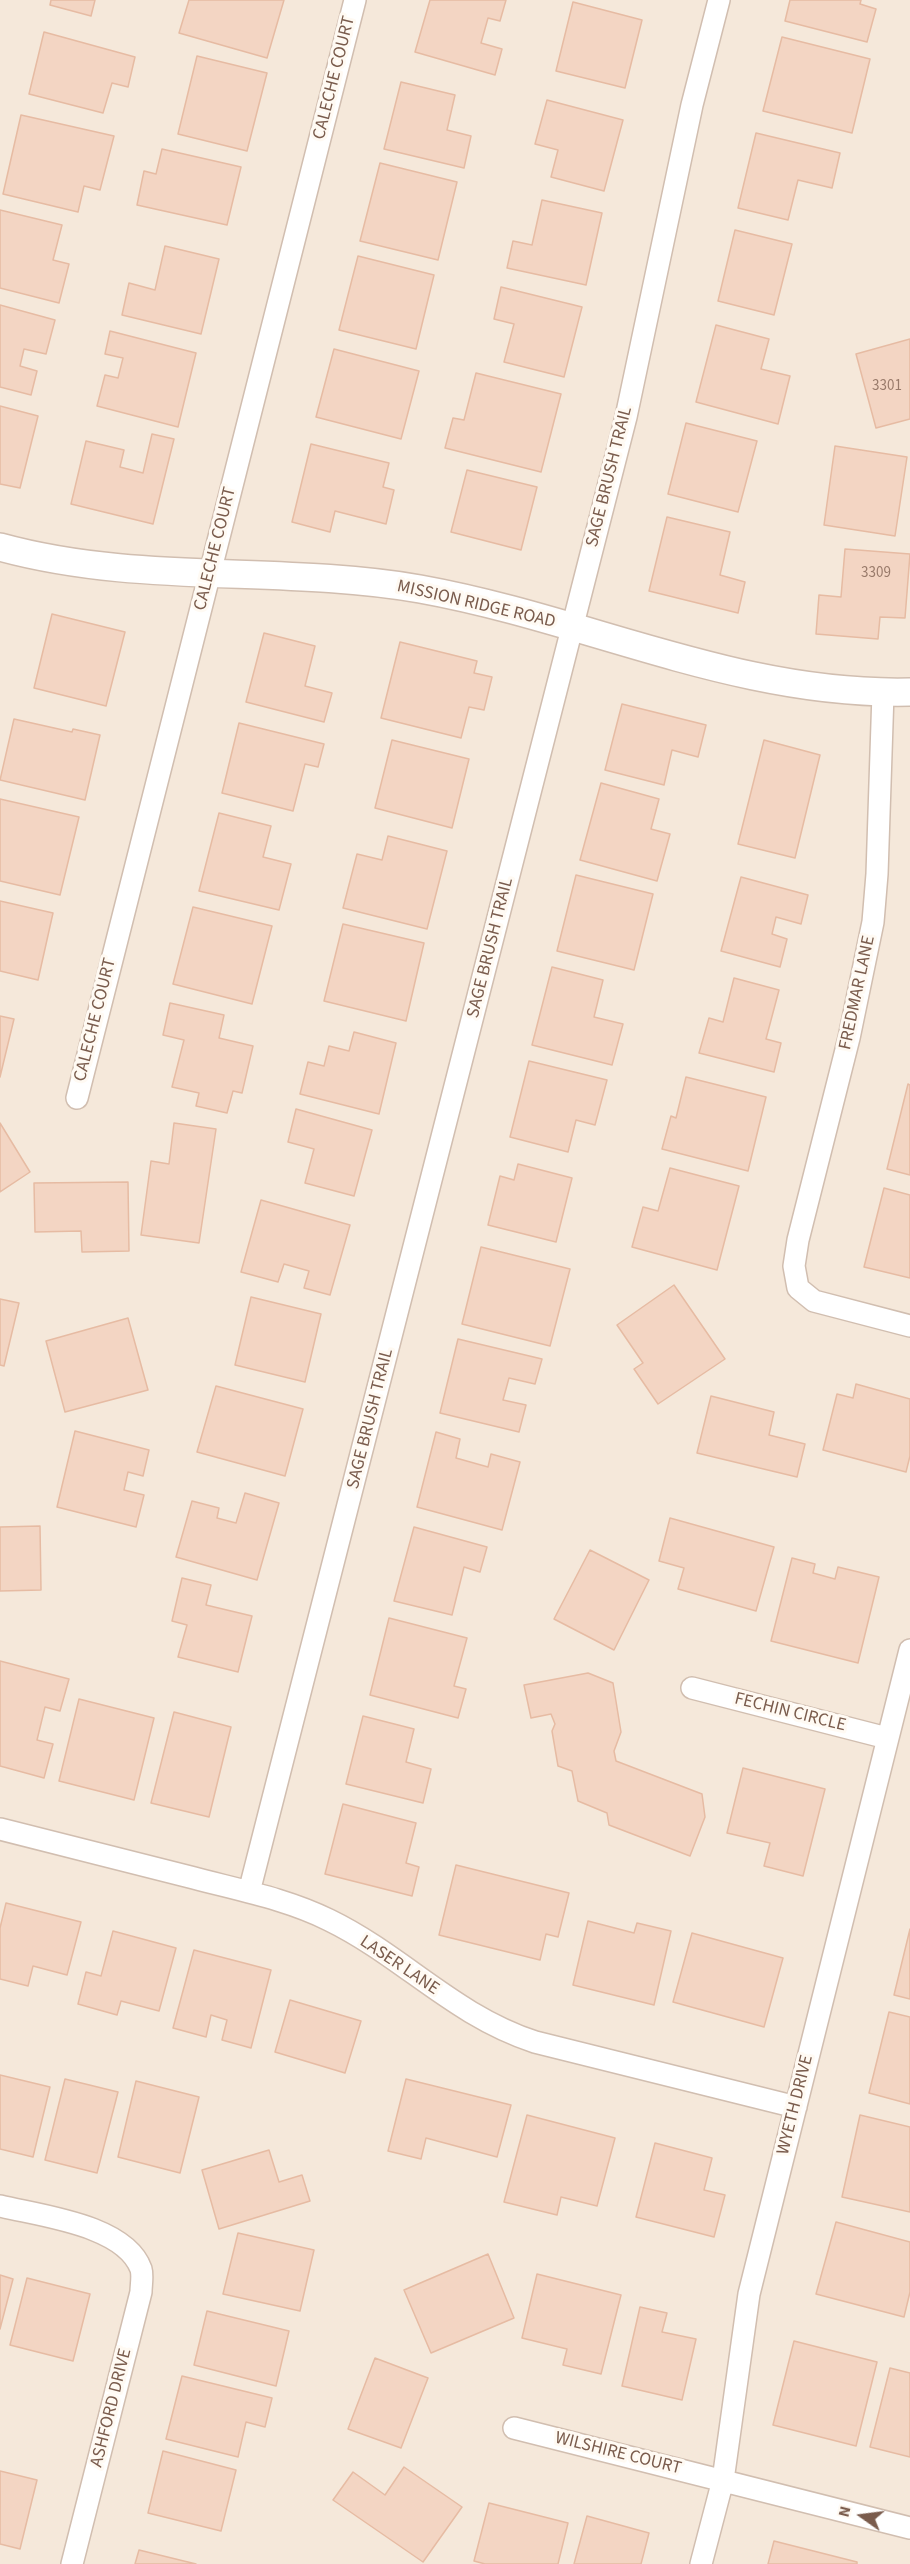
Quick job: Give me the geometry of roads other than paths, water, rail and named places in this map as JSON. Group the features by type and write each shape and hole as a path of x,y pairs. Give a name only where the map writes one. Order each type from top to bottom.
{"street":[{"name":"CALECHE COURT","path":"77,1098 355,0"},
{"name":"SAGE BRUSH TRAIL","path":"249,1892 626,417 692,105 719,0"},
{"name":"MISSION RIDGE ROAD","path":"0,547 101,568 319,579 419,589 533,616 746,676 810,687 883,693 910,692"},
{"name":"FREDMAR LANE","path":"883,693 873,921 849,1038 798,1240 794,1266 798,1288 814,1301 910,1326"},
{"name":"WYETH DRIVE","path":"701,2564 723,2480 749,2294 910,1650"},
{"name":"FECHIN CIRCLE","path":"692,1688 887,1738"},
{"name":"LASER LANE","path":"0,1828 249,1892 329,1920 466,2012 502,2031 535,2042 796,2107"},
{"name":"ASHFORD DRIVE","path":"0,2206 100,2232 119,2241 132,2253 141,2271 141,2292 72,2564"},
{"name":"WILSHIRE COURT","path":"514,2428 910,2528"}]}
